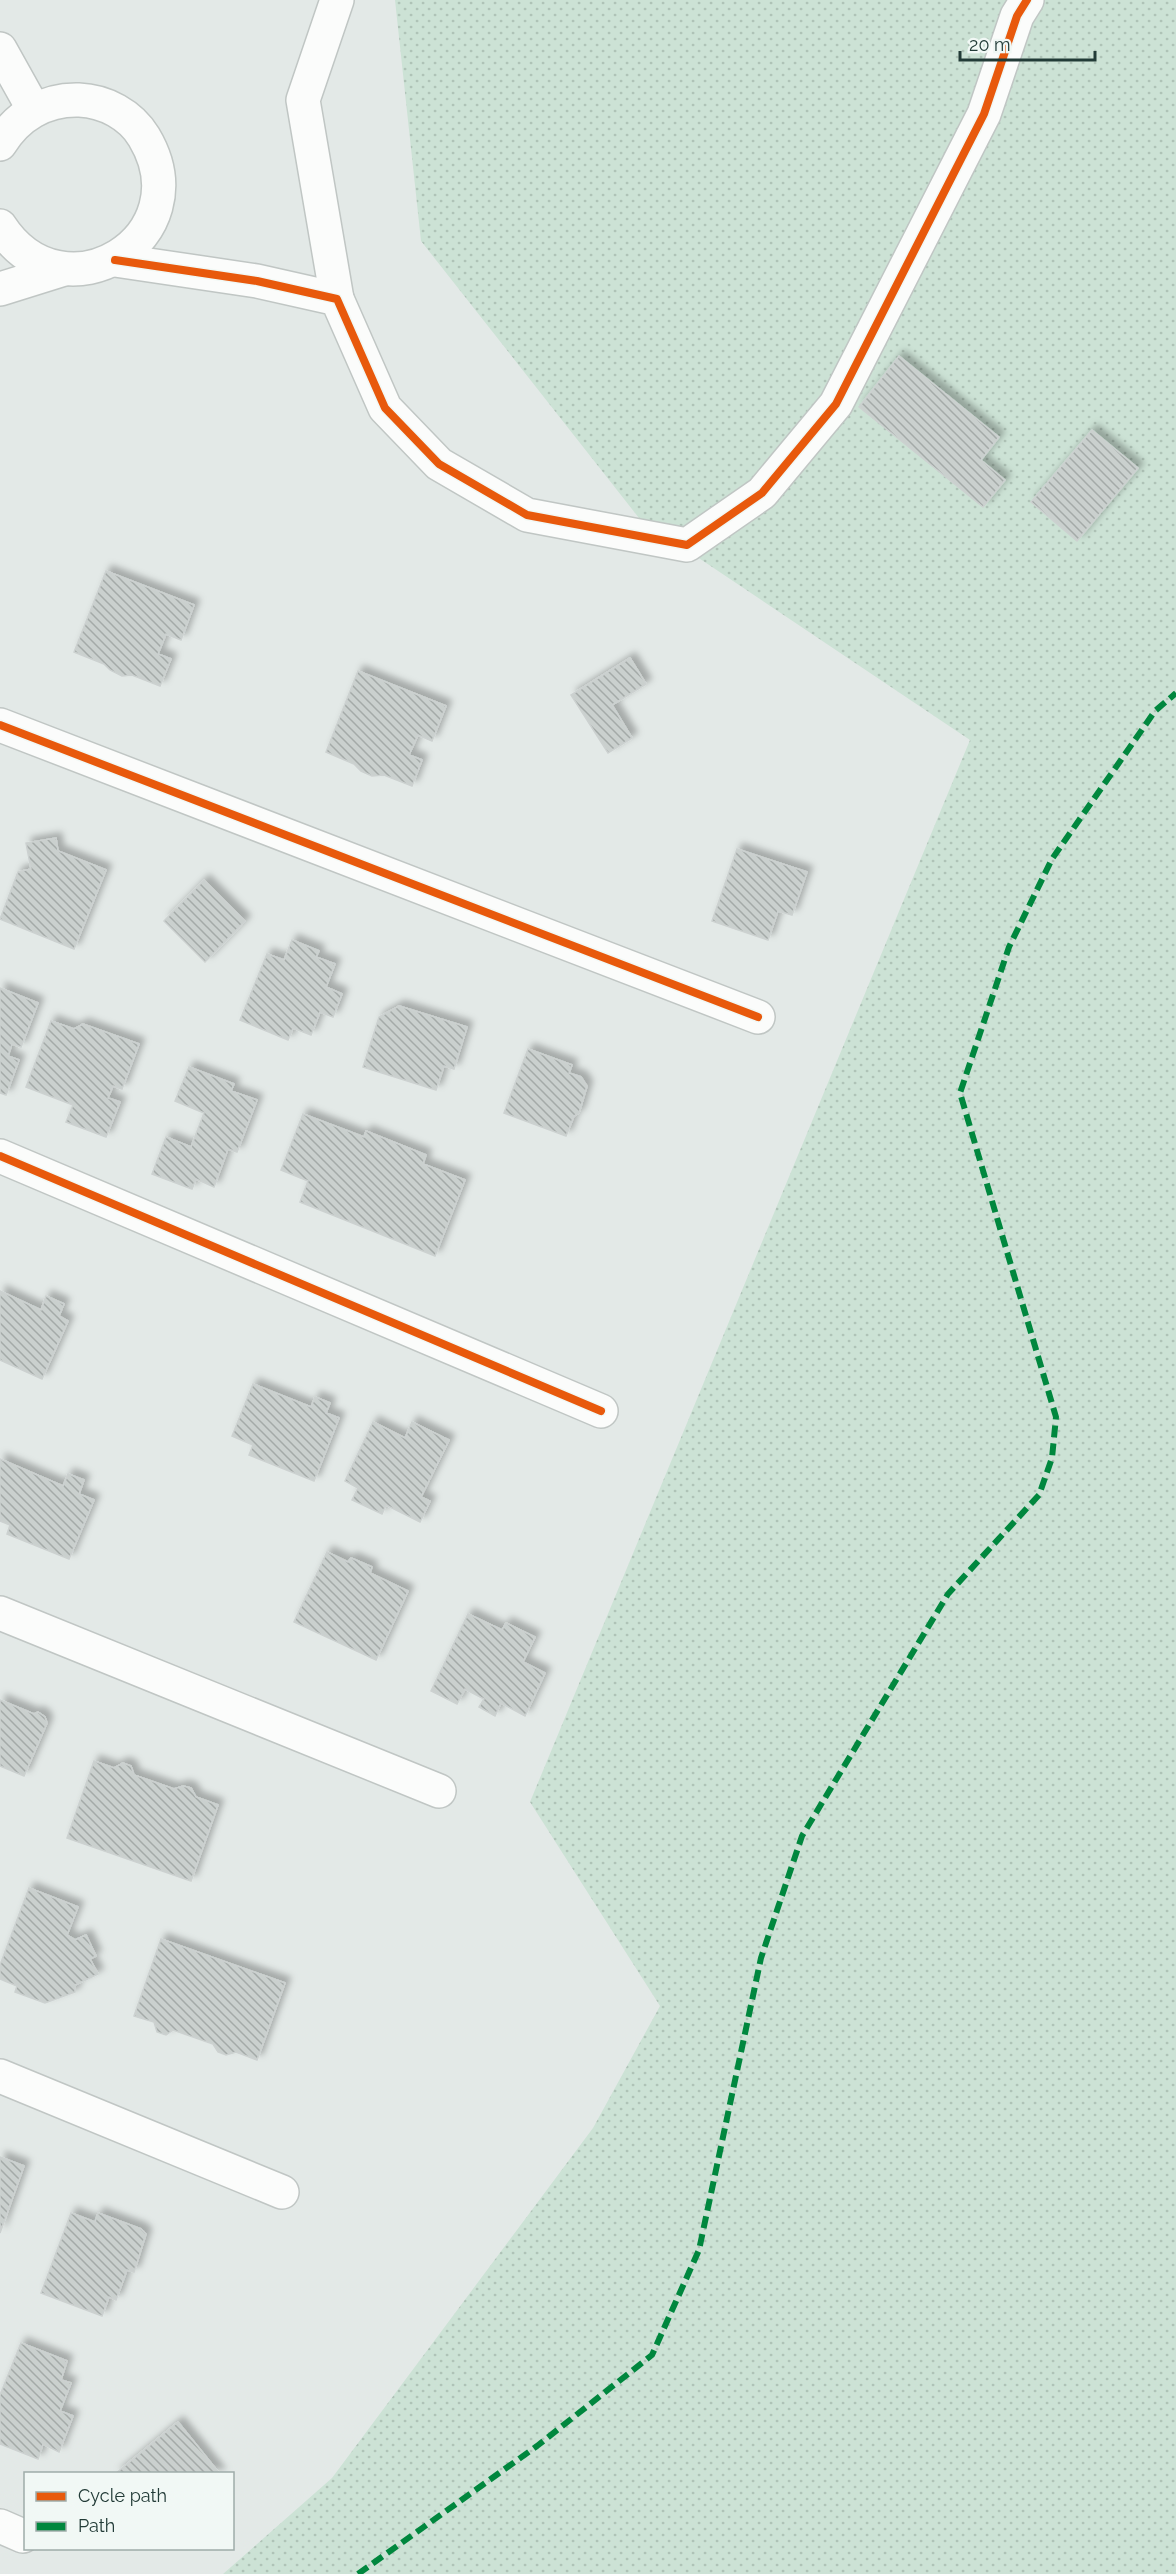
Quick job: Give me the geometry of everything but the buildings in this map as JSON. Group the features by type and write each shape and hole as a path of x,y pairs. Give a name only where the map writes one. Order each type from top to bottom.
{"street":[{"path":"337,0 303,100 337,298 385,408 439,464 527,514 687,544 762,493 836,404 984,114 1017,16 1027,0"},
{"path":"0,49 34,110"},
{"path":"0,144 13,126 34,110 52,103 71,100 98,102 110,107 133,123 149,144 156,162 159,181 152,220 136,243 115,260 90,268 64,269 0,289"},
{"path":"0,226 7,237 27,255 64,269"},
{"path":"115,260 257,281 337,298"},
{"path":"0,725 758,1017"},
{"path":"0,1155 601,1411"},
{"path":"0,1613 439,1791"},
{"path":"0,2076 282,2192"}],"green space":[{"path":"395,0 1176,0 1176,2574 223,2574 332,2478 593,2128 660,2006 530,1802 970,740 639,518 421,241"}],"marked path":[{"path":"358,2574 537,2446 652,2355 699,2250 761,1958 802,1836 948,1594 1039,1495 1052,1458 1056,1417 960,1093 1009,947 1052,859 1155,711 1176,693"}],"cycle path":[{"path":"115,260 257,281 337,299 385,408 439,464 527,515 687,545 762,493 836,404 984,114 1017,16 1027,0"},
{"path":"0,725 758,1017"},
{"path":"0,1156 601,1411"}]}
